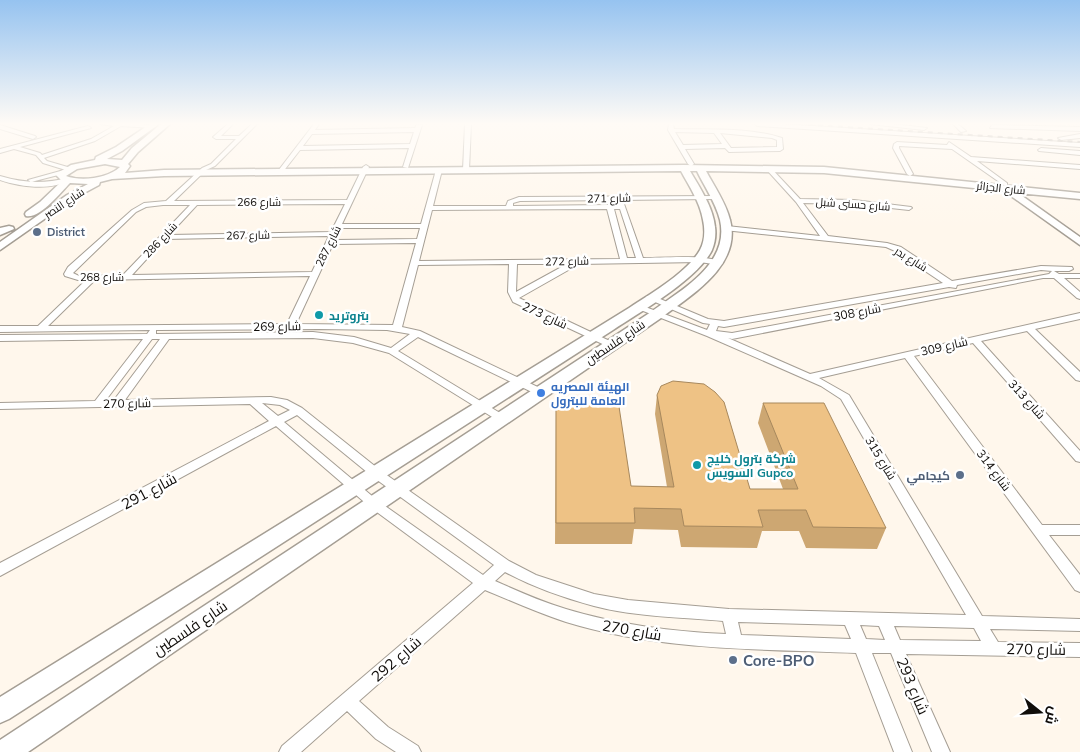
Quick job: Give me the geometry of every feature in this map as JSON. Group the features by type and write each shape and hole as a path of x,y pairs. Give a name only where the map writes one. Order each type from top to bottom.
{"street":[{"path":"43,159 67,175"},
{"path":"0,178 21,183 43,184 67,175 79,165 99,159"},
{"path":"109,177 123,171 129,159"},
{"path":"168,203 202,170 213,165 219,159"},
{"path":"282,170 290,159"},
{"path":"406,167 408,159"},
{"path":"466,159 466,168"},
{"name":"شارع فلسطين","path":"5,752 656,315 706,277 719,263 726,243 726,219 714,197 688,159"},
{"path":"903,159 910,174"},
{"path":"960,159 991,182"},
{"path":"970,159 1080,242"},
{"path":"971,159 1080,167"},
{"path":"1051,159 1058,166"},
{"name":"شارع الجزائر","path":"79,165 105,161 154,168 202,170 439,170 466,168"},
{"name":"شارع الجزائر","path":"365,169 406,167 834,167 991,182 1022,190 1080,196"},
{"name":"شارع الجزائر","path":"692,167 850,171 1080,192"},
{"name":"شارع فلسطين","path":"355,488 637,307 688,271 700,260 709,242 709,219 699,197 692,167"},
{"path":"768,168 798,201 825,238"},
{"name":"شارع 287","path":"290,326 365,169"},
{"name":"شارع الجزائر","path":"67,175 85,181 109,177 202,170"},
{"path":"397,328 439,170"},
{"name":"شارع النصر","path":"2,239 44,204 67,175"},
{"name":"شارع النصر","path":"2,239 70,197 109,177"},
{"path":"1022,190 1080,232"},
{"name":"شارع 271","path":"509,207 510,202 519,199 714,197"},
{"path":"624,260 610,207 620,198 640,260"},
{"name":"شارع حسنى شبل","path":"798,201 854,202 909,208"},
{"name":"شارع 266","path":"168,203 350,202"},
{"name":"شارع 268","path":"168,203 139,207 69,272 70,276 314,274"},
{"name":"شارع 286","path":"125,277 195,203"},
{"name":"شارع 271","path":"429,208 622,207"},
{"name":"شارع 267","path":"163,237 424,226"},
{"name":"شارع بدر","path":"727,228 893,247 962,292"},
{"path":"330,242 421,241"},
{"path":"709,242 726,243"},
{"name":"شارع 272","path":"415,263 624,260 700,260 719,263"},
{"path":"514,297 579,261"},
{"name":"شارع 273","path":"513,262 512,292 521,304 610,345"},
{"path":"1046,268 1080,296"},
{"name":"شارع 308","path":"712,329 733,323 1046,268 1080,270"},
{"name":"شارع 308","path":"637,307 656,315 732,336 1054,275 1080,276"},
{"path":"40,329 94,277"},
{"path":"914,292 924,299"},
{"name":"شارع 308","path":"650,298 698,318 712,329"},
{"path":"863,301 874,309"},
{"path":"804,311 815,320"},
{"name":"شارع 309","path":"809,377 1080,316"},
{"name":"شارع 269","path":"0,329 290,326 397,328 417,333 540,392"},
{"path":"354,340 365,326"},
{"path":"99,403 156,328"},
{"path":"1028,328 1080,378"},
{"name":"شارع 315","path":"712,329 837,390 846,397 994,649"},
{"path":"392,351 417,333"},
{"name":"شارع 269","path":"0,338 313,335 354,340 392,351 502,418"},
{"path":"118,403 166,337"},
{"name":"شارع 313","path":"975,340 1078,455"},
{"name":"شارع 314","path":"908,355 1080,586"},
{"name":"شارع 270","path":"0,406 254,402 272,400 283,402 298,410 377,474 504,565 539,582 594,600 628,606 729,614 850,620 1080,625"},
{"name":"شارع 270","path":"254,402 374,504 484,583 541,607 596,624 666,635 735,641 861,646 1080,650"},
{"name":"شارع 291","path":"0,570 298,410"},
{"path":"0,711 355,488"},
{"path":"1039,530 1080,530"},
{"name":"شارع 292","path":"288,752 504,565"},
{"path":"729,614 735,641"},
{"path":"850,620 903,752"},
{"name":"شارع 293","path":"884,620 941,752"},
{"path":"347,700 382,733 412,752"}],"building":[{"name":"شركة بترول خليج السويس Gupco","path":"673,381 704,384 724,402 750,489 798,489 763,403 824,403 886,528 813,527 806,510 758,510 763,527 684,526 681,509 634,508 635,523 556,523 556,400 618,400 631,486 674,487 657,395 661,386"}],"place":[{"name":"District","path":"37,232"},
{"name":"بتروتريد","path":"319,315"},
{"name":"الهيئة المصريه العامة للبترول","path":"541,393"},
{"name":"شركة بترول خليج السويس Gupco","path":"697,465"},
{"name":"كيجامي","path":"960,475"},
{"name":"Core-BPO","path":"733,660"}]}
